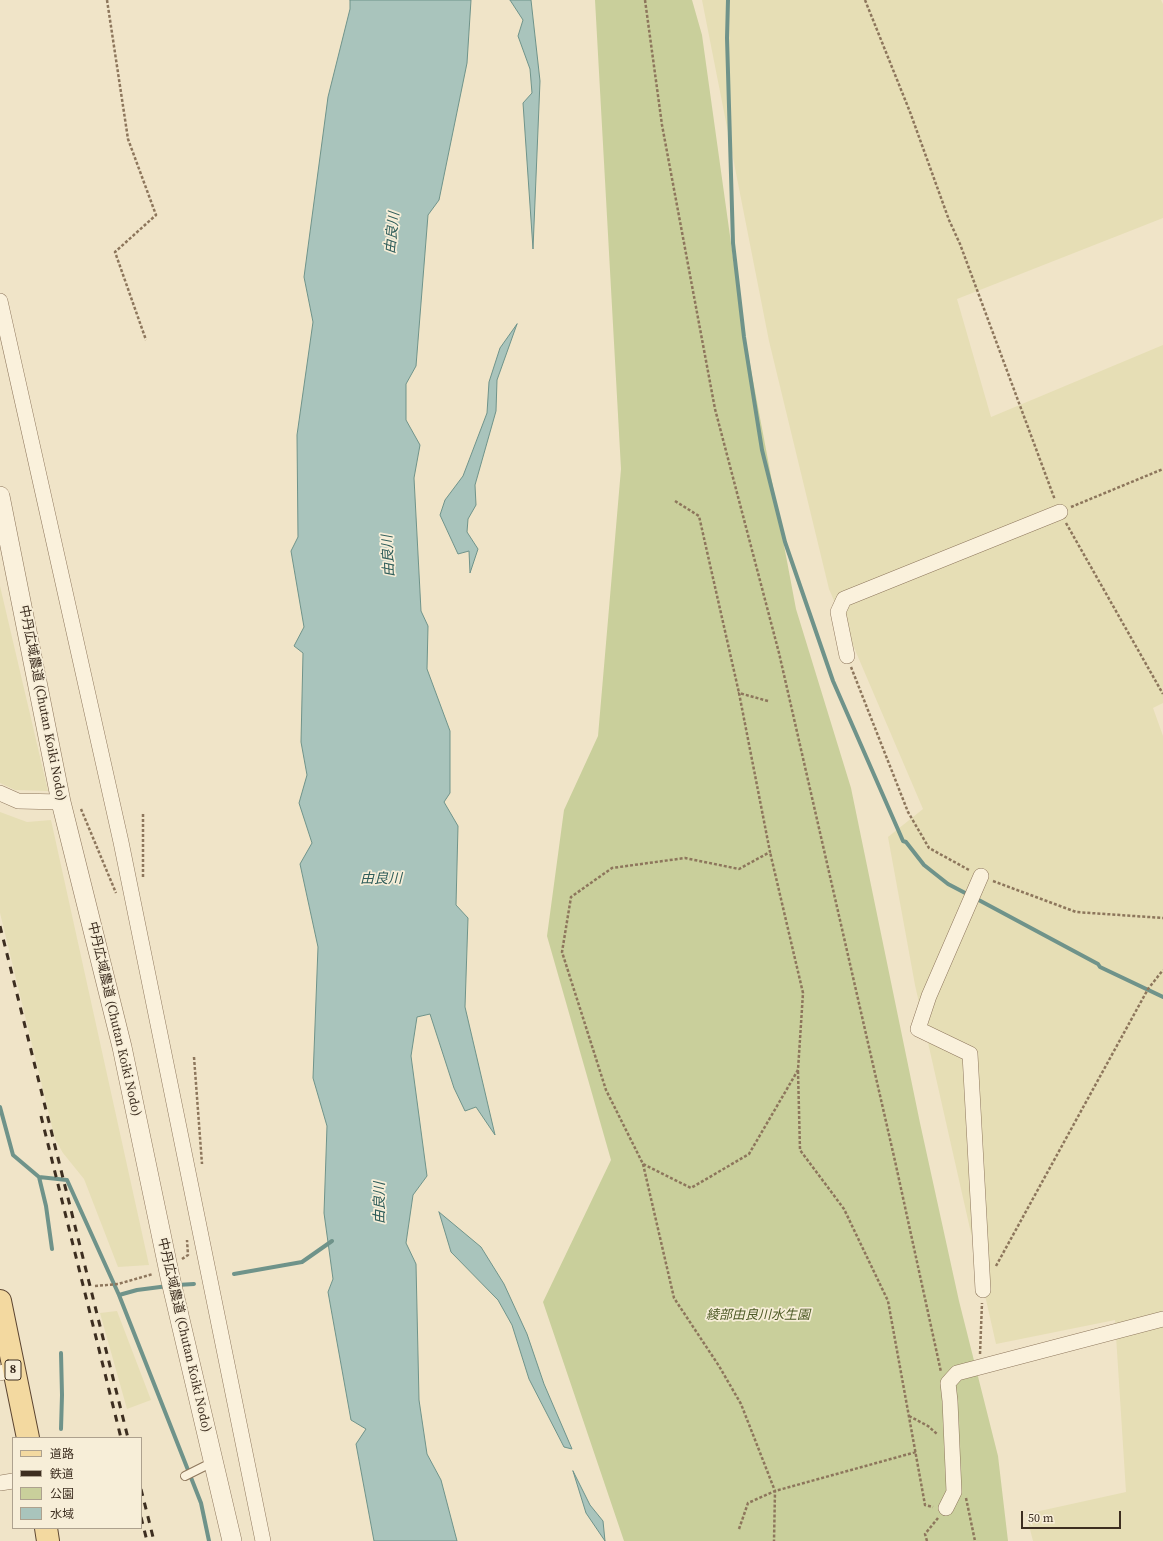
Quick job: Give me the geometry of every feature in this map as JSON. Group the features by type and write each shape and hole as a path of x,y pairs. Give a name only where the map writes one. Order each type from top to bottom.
{"main road":[{"name":"8","path":"0,1301 6,1371 28,1437"},
{"path":"46,1529 48,1541"}],"street":[{"path":"0,301 121,842 263,1541"},
{"name":"中丹広域農道 (Chutan Koiki Nodo)","path":"0,496 61,802 122,1047 171,1280 232,1541"},
{"path":"847,656 838,612 844,599 1060,512"},
{"path":"0,794 18,801 61,802"},
{"path":"981,876 929,996 918,1029 970,1054 983,1290"},
{"path":"946,1508 954,1492 948,1383 957,1372 1163,1319"},
{"path":"0,1484 12,1481"}],"lane":[{"path":"185,1476 214,1461"}],"path":[{"path":"107,0 128,139 156,215 115,252 146,340"},
{"path":"645,0 662,125 715,409 779,654 893,1153 941,1375"},
{"path":"865,0 910,112 949,220 960,244 1060,512 1163,694"},
{"path":"1060,512 1163,469"},
{"path":"675,501 699,516 739,693 770,852 803,994 798,1070 800,1150 844,1209 888,1301 925,1506 946,1508"},
{"path":"847,656 908,812 929,848 958,865 1010,889 1076,912 1163,918"},
{"path":"739,693 768,701"},
{"path":"770,852 739,869 685,858 612,868 571,897 562,952 606,1090 643,1164 674,1298 719,1366 741,1404 775,1492 774,1541"},
{"path":"979,1367 983,1290 1148,990 1163,970"},
{"path":"643,1164 691,1188 749,1154 798,1070"},
{"path":"95,1286 171,1280"},
{"path":"739,1530 748,1503 775,1492 916,1452"},
{"path":"966,1496 975,1541"},
{"path":"926,1541 925,1534 946,1508"}],"shaded area":[{"path":"702,0 1161,0 1163,4 1163,218 957,299 991,417 1163,345 1163,703 1153,708 1163,736 1163,1541 1033,1541 1026,1514 1126,1492 1115,1320 996,1344 915,985 888,837 923,809 829,589 769,341"},
{"path":"0,586 48,791 15,790 0,783"},
{"path":"0,812 27,822 51,820 149,1265 118,1267 84,1179 63,1153 55,1139 0,913"},
{"path":"117,1311 151,1400 127,1409 100,1313"}],"green space":[{"name":"綾部由良川水生園","path":"595,0 692,0 702,35 742,322 796,609 851,788 920,1123 959,1301 998,1456 1008,1541 624,1541 543,1302 611,1160 547,936 564,810 598,736 621,469"}],"water":[{"name":"由良川","path":"350,0 471,0 467,63 439,200 428,215 416,366 406,384 406,420 420,445 414,478 421,611 428,626 427,669 450,731 450,793 444,802 458,826 456,905 468,918 465,1007 495,1135 476,1107 465,1111 454,1088 430,1014 417,1017 411,1056 427,1176 413,1195 406,1243 416,1264 419,1400 427,1454 441,1480 457,1541 374,1541 356,1444 366,1429 351,1420 328,1292 333,1279 324,1213 327,1126 313,1078 318,947 300,864 312,843 299,803 307,775 301,742 303,653 294,646 304,627 291,551 298,537 297,435 313,322 304,277 328,97 350,9"},
{"path":"510,0 531,0 540,81 533,249 523,103 532,93 530,69 518,36 523,20"},
{"path":"517,324 497,380 496,411 475,485 476,505 468,519 467,532 478,549 470,573 469,551 458,554 440,515 445,500 463,476 487,413 489,382 500,348"},
{"path":"439,1212 481,1247 504,1284 527,1334 544,1384 572,1449 564,1447 529,1379 512,1325 498,1300 451,1252"},
{"path":"573,1471 590,1505 603,1521 605,1541 586,1513"}],"waterway":[{"path":"728,0 727,38 733,243 744,337 762,450 785,542 833,681 903,841 906,842 924,865 948,884 969,895"},
{"path":"975,898 1098,964 1100,967 1163,997"},
{"path":"0,1107 13,1155 39,1177 67,1180 119,1295 201,1503 209,1541"},
{"path":"39,1177 46,1206 52,1249"},
{"path":"234,1274 302,1262 332,1241"},
{"path":"177,1285 194,1284"},
{"path":"119,1295 137,1290 168,1286"},
{"path":"61,1353 61,1429"}],"railway":[{"path":"0,926 128,1437"},
{"path":"41,1116 121,1437"},
{"path":"142,1493 154,1541"},
{"path":"142,1521 147,1541"}]}
